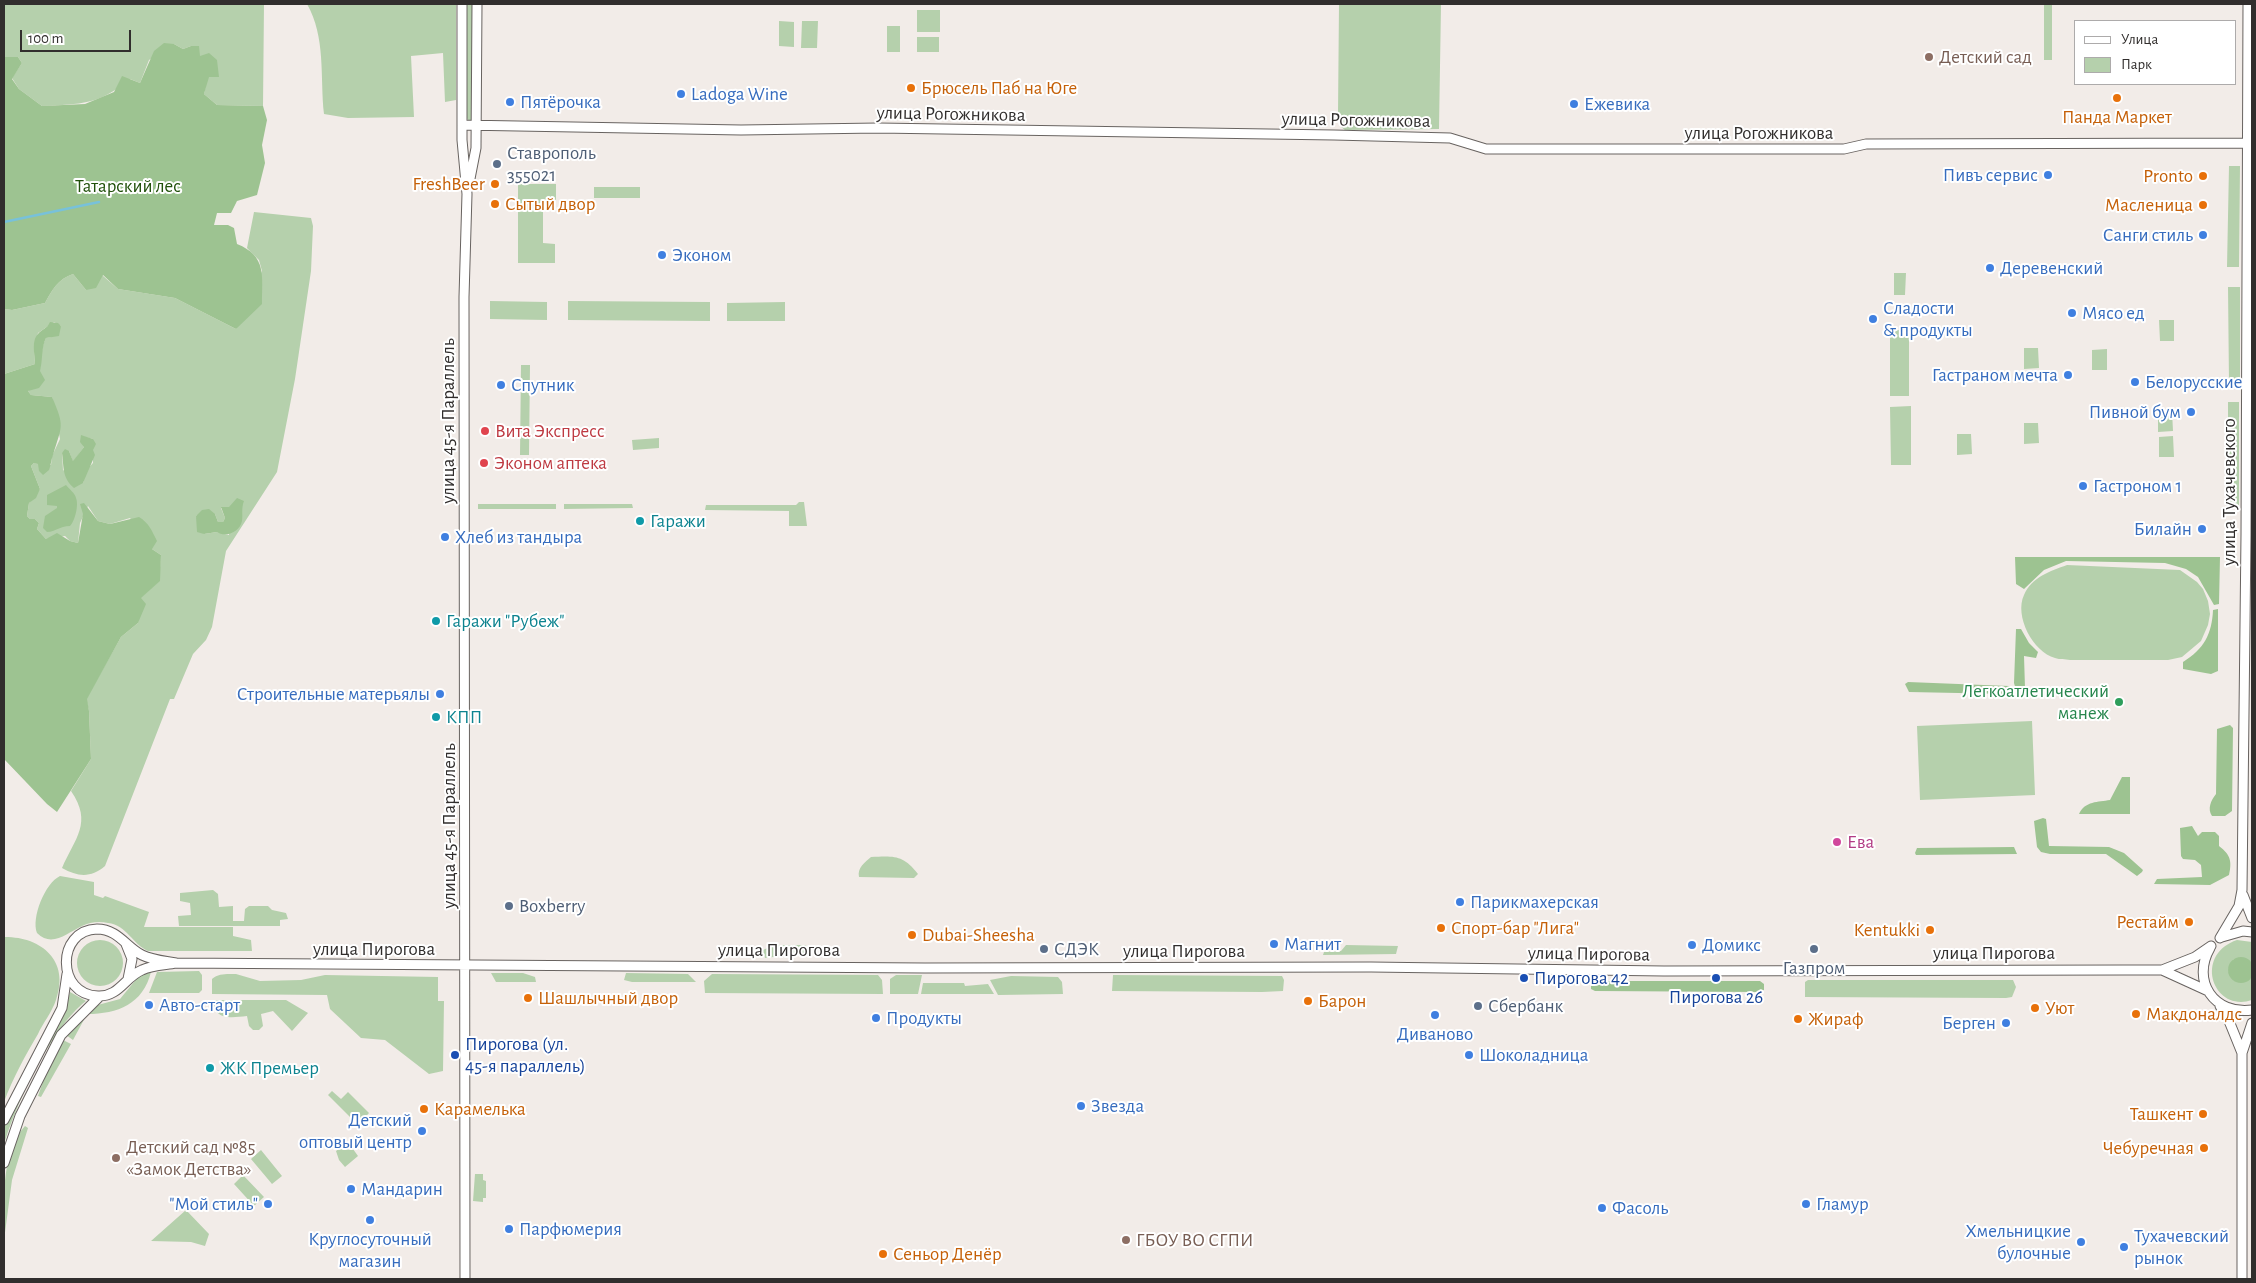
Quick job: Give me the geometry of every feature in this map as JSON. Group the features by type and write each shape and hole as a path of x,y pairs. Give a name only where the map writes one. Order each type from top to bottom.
{"main road":[{"name":"улица 45-я Параллель","path":"462,4 462,125 467,194 464,296 465,1279"},
{"name":"улица 45-я Параллель","path":"467,194 474,165 477,4"},
{"name":"улица Тухачевского","path":"2220,938 2239,906 2242,890 2246,535 2248,4"},
{"name":"улица Рогожникова","path":"462,125 741,130 878,128 1334,135 1450,138 1471,146 1495,149 1844,149 1866,144 2247,143"},
{"name":"улица Тухачевского","path":"2242,890 2245,904 2252,918"},
{"name":"улица Пирогова","path":"4,1120 62,1008 67,974 65,959 68,950 78,936 87,931 106,930 123,940 143,956 176,963 1371,967 1664,971 2162,970 2195,956 2220,938"},
{"path":"2220,938 2230,933 2252,932"},
{"path":"123,940 132,959 128,979"},
{"path":"2211,946 2203,966 2208,990 2227,1016 2242,1053"},
{"name":"улица Пирогова","path":"4,1163 20,1116 61,1035 74,1019 100,996 116,992 128,979 142,970 176,963"},
{"name":"улица Пирогова","path":"2162,970 2208,990"},
{"path":"67,974 78,989 88,995 100,996"},
{"path":"2217,1002 2227,1008 2242,1011 2252,1010"},
{"path":"2242,1279 2242,1053 2252,1022"},
{"path":"2242,1242 2252,1242"}],"green space":[{"path":"4,4 264,4 263,106 217,105 204,94 207,80 205,68 200,58 191,46 183,49 174,44 149,60 140,83 130,79 119,88 99,98 68,105 42,106 19,89 12,78 22,63 18,57 4,57"},
{"path":"307,4 456,4 456,100 445,102 443,53 411,56 414,117 348,118 324,114 320,44 313,17"},
{"path":"466,4 473,4 473,119 469,121 466,117"},
{"path":"1339,4 1441,4 1439,129 1345,130 1341,127 1338,113"},
{"path":"2044,4 2052,4 2052,60 2044,60"},
{"path":"917,10 940,10 940,32 917,32"},
{"path":"779,21 794,22 794,47 779,46"},
{"path":"802,21 818,21 817,48 801,48"},
{"path":"887,26 900,26 900,52 887,52"},
{"path":"917,37 939,37 939,52 917,52"},
{"name":"Татарский лес","path":"164,43 174,44 183,49 199,46 200,56 209,53 217,60 219,77 209,77 204,94 217,105 263,106 267,120 262,145 265,163 257,195 237,201 231,213 217,213 214,225 228,225 234,228 237,244 247,249 258,261 262,276 262,304 236,329 175,298 118,289 103,275 96,288 86,290 73,274 59,282 45,303 12,310 4,309 4,57 18,57 22,63 12,79 19,89 42,106 85,104 114,92 122,76 140,83 154,51"},
{"path":"2229,166 2240,166 2239,267 2227,267"},
{"path":"518,184 556,184 556,200 543,200 543,243 555,244 555,263 518,263"},
{"path":"594,187 640,187 640,198 594,198"},
{"path":"254,212 311,218 313,226 311,271 295,379 277,472 226,551 212,627 206,640 193,654 174,699 170,699 105,866 95,873 84,875 74,873 62,868 80,830 81,822 81,812 71,791 91,759 89,711 86,699 121,637 138,623 140,598 159,581 161,555 152,549 130,518 110,524 98,521 88,506 80,523 78,543 70,541 65,536 46,539 37,529 39,523 27,516 29,503 40,489 31,466 34,463 51,465 52,456 60,439 52,397 31,395 28,391 37,380 43,344 46,338 51,337 61,326 54,322 38,333 34,350 35,364 4,374 4,309 12,310 45,303 59,282 73,274 86,290 102,275 118,289 175,298 236,329 262,271 259,260 247,248","holes":["81,436 93,439 93,463 87,469 83,483 63,470 62,453 69,451 73,462 84,447","229,507 229,535 217,532 204,534 196,516 200,514 215,514 218,522 223,522 225,518 221,508"]},
{"path":"1894,273 1906,273 1905,295 1894,295"},
{"path":"2228,287 2240,287 2240,384 2229,384"},
{"path":"490,301 547,302 547,320 490,319"},
{"path":"568,301 710,302 710,321 568,320"},
{"path":"785,302 785,321 727,321 727,303"},
{"path":"2159,320 2174,320 2174,341 2160,341"},
{"path":"50,322 58,323 61,326 59,336 46,338 44,342 40,371 45,380 39,388 28,391 31,395 52,397 59,414 61,426 49,470 43,475 39,471 38,464 34,463 31,466 40,489 36,498 29,503 27,516 39,523 37,529 46,539 57,533 70,541 78,543 83,514 80,504 84,503 98,521 110,524 139,517 148,525 157,541 152,549 161,555 160,581 141,598 146,604 138,623 121,637 87,699 91,759 57,812 4,759 4,374 35,364 34,348 36,337"},
{"path":"1890,330 1909,330 1909,396 1890,396"},
{"path":"2024,348 2038,348 2039,368 2024,369"},
{"path":"2107,349 2107,370 2092,370 2092,350"},
{"path":"521,365 530,365 529,455 520,455"},
{"path":"2228,402 2239,402 2239,507 2228,507"},
{"path":"1911,406 1911,465 1891,465 1890,407"},
{"path":"2158,411 2172,411 2173,431 2158,432"},
{"path":"2024,423 2038,423 2039,443 2024,444"},
{"path":"1957,434 1971,434 1972,454 1957,455"},
{"path":"81,435 93,439 96,444 93,450 95,455 83,483 74,488 65,476 62,453 65,449 69,451 73,461 84,447 80,442"},
{"path":"2173,436 2174,457 2159,457 2159,437"},
{"path":"659,438 659,448 633,450 632,440"},
{"path":"66,485 77,501 76,513 70,526 47,532 43,528 45,516 57,508 57,506 47,505 47,495"},
{"path":"237,498 244,501 241,525 235,531 228,534 217,532 204,534 197,532 196,516 202,510 209,509 215,514 218,522 223,522 225,518 221,507 229,507"},
{"path":"799,502 804,502 807,526 789,526 789,511 705,510 706,505 796,505"},
{"path":"478,504 556,504 556,509 478,509"},
{"path":"564,504 632,504 633,508 564,509"},
{"path":"2015,557 2220,557 2219,604 2214,605 2198,577 2186,569 2165,563 2066,561 2044,570 2024,589 2016,584"},
{"path":"2067,565 2180,570 2197,582 2203,589 2208,601 2210,614 2208,625 2201,641 2182,657 2168,660 2070,660 2057,659 2047,654 2039,649 2028,632 2024,623 2022,603 2027,589 2037,579 2048,572"},
{"path":"2218,609 2218,671 2211,674 2183,669 2183,662 2196,652 2206,640 2211,626 2213,610"},
{"path":"2016,629 2021,629 2029,643 2038,652 2036,658 2024,656 2025,688 2020,691 2016,690 2014,683"},
{"path":"1908,682 2009,686 2014,688 2012,694 1909,692 1905,684"},
{"path":"2032,721 2035,795 1920,800 1917,726"},
{"path":"2230,725 2233,728 2232,811 2225,816 2212,816 2211,802 2216,794 2217,729"},
{"path":"2122,777 2130,777 2130,814 2079,814 2088,804 2110,800"},
{"path":"2046,819 2049,846 2109,847 2124,853 2143,870 2142,872 2137,876 2106,854 2050,854 2041,852 2037,847 2034,821"},
{"path":"2192,826 2198,836 2202,832 2215,832 2219,836 2219,846 2230,859 2229,875 2210,885 2154,884 2157,879 2202,877 2201,865 2195,860 2183,859 2181,856 2180,828"},
{"path":"2014,847 2017,854 1916,855 1915,853 1917,848"},
{"path":"871,857 898,858 908,863 918,874 914,878 859,877 860,868"},
{"path":"60,876 94,882 94,895 103,898 105,896 149,912 144,927 233,927 233,936 251,940 252,951 148,951 142,948 120,927 115,924 101,922 85,925 60,938 48,939 37,933 36,919 45,893 54,880"},
{"path":"213,890 218,894 219,907 233,906 233,921 244,921 245,909 249,906 268,906 272,910 286,913 288,919 280,920 280,926 179,926 178,916 191,915 190,903 180,901 180,893"},
{"path":"5,937 31,941 50,954 56,963 59,974 59,986 52,1009 11,1084 4,1102"},
{"path":"95,940 105,940 119,950 123,963 119,976 113,982 105,986 95,986 81,976 77,968 77,958 87,944"},
{"path":"2237,940 2252,942 2252,962 2234,959 2228,970 2234,981 2252,978 2252,1000 2238,1002 2227,998 2219,991 2213,980 2212,969 2215,958 2223,947"},
{"path":"774,945 806,945 807,953 765,958 763,950"},
{"path":"1346,945 1398,946 1396,954 1323,955 1324,952 1341,951"},
{"path":"2241,957 2250,961 2254,970 2250,979 2241,983 2232,979 2228,970 2232,961"},
{"path":"199,971 202,975 202,990 199,993 149,993 157,972"},
{"path":"151,972 142,992 128,1005 109,1012 87,1014 73,1040 66,1035 94,1006 120,999 139,976"},
{"path":"491,973 523,973 535,977 536,982 496,982"},
{"path":"626,973 688,974 696,982 632,982 624,980"},
{"path":"236,974 260,981 301,980 325,975 438,977 438,1001 444,1001 443,1071 429,1074 385,1040 361,1038 330,1009 327,995 212,994 212,979 220,975"},
{"path":"712,974 878,975 882,980 883,994 705,993 704,981"},
{"path":"896,975 922,975 918,994 890,994 890,979"},
{"path":"1113,975 1282,976 1284,980 1283,991 1112,991"},
{"path":"1011,976 1058,977 1062,982 1063,994 998,995 990,980"},
{"path":"1808,980 2013,980 2016,987 2012,997 2006,998 1805,997 1805,982"},
{"path":"1595,981 1760,981 1764,984 1764,990 1760,992 1595,991 1591,989 1591,983"},
{"path":"923,983 964,983 965,986 988,984 994,994 921,994"},
{"path":"70,992 86,1001 73,1013 48,1047 17,1108 4,1145 4,1127 7,1120 67,1004"},
{"path":"212,1000 286,1000 308,1013 292,1031 273,1011 261,1014 263,1026 259,1030 253,1030 249,1026 247,1016 224,1016 216,1011"},
{"path":"63,1040 71,1044 41,1097 38,1096 46,1073"},
{"path":"332,1091 341,1099 348,1092 369,1113 358,1125 328,1095"},
{"path":"25,1126 28,1128 12,1180 4,1240 4,1195 7,1164 17,1137"},
{"path":"348,1142 358,1156 345,1167 339,1160 336,1151"},
{"path":"261,1150 282,1176 272,1184 251,1159"},
{"path":"475,1174 483,1174 483,1180 486,1181 486,1198 483,1198 483,1202 473,1201"},
{"path":"243,1175 264,1197 254,1206 234,1184"},
{"path":"186,1210 209,1234 205,1246 191,1242 151,1241"}],"waterway":[{"path":"4,222 99,202"}],"place":[{"name":"Детский сад","path":"1929,57"},
{"name":"Брюсель Паб на Юге","path":"911,88"},
{"name":"Ladoga Wine","path":"681,94"},
{"name":"Панда Маркет","path":"2117,98"},
{"name":"Пятёрочка","path":"510,102"},
{"name":"Ежевика","path":"1574,104"},
{"name":"Ставрополь 355021","path":"497,164"},
{"name":"Пивъ сервис","path":"2048,175"},
{"name":"Pronto","path":"2203,176"},
{"name":"FreshBeer","path":"495,184"},
{"name":"Сытый двор","path":"495,204"},
{"name":"Масленица","path":"2203,205"},
{"name":"Санги стиль","path":"2203,235"},
{"name":"Эконом","path":"662,255"},
{"name":"Деревенский","path":"1990,268"},
{"name":"Мясо ед","path":"2072,313"},
{"name":"Сладости & продукты","path":"1873,319"},
{"name":"Гастраном мечта","path":"2068,375"},
{"name":"Белорусские","path":"2135,382"},
{"name":"Спутник","path":"501,385"},
{"name":"Пивной бум","path":"2191,412"},
{"name":"Вита Экспресс","path":"485,431"},
{"name":"Эконом аптека","path":"484,463"},
{"name":"Гастроном 1","path":"2083,486"},
{"name":"Гаражи","path":"640,521"},
{"name":"Билайн","path":"2202,529"},
{"name":"Хлеб из тандыра","path":"445,537"},
{"name":"Гаражи \"Рубеж\"","path":"436,621"},
{"name":"Строительные матерьялы","path":"440,694"},
{"name":"Легкоатлетический манеж","path":"2119,702"},
{"name":"КПП","path":"436,717"},
{"name":"Ева","path":"1837,842"},
{"name":"Парикмахерская","path":"1460,902"},
{"name":"Boxberry","path":"509,906"},
{"name":"Рестайм","path":"2189,922"},
{"name":"Спорт-бар \"Лига\"","path":"1441,928"},
{"name":"Kentukki","path":"1930,930"},
{"name":"Dubai-Sheesha","path":"912,935"},
{"name":"Магнит","path":"1274,944"},
{"name":"Домикс","path":"1692,945"},
{"name":"СДЭК","path":"1044,949"},
{"name":"Газпром","path":"1814,949"},
{"name":"Пирогова 42","path":"1524,978"},
{"name":"Пирогова 26","path":"1716,978"},
{"name":"Шашлычный двор","path":"528,998"},
{"name":"Барон","path":"1308,1001"},
{"name":"Авто-старт","path":"149,1005"},
{"name":"Сбербанк","path":"1478,1006"},
{"name":"Уют","path":"2035,1008"},
{"name":"Макдоналдс","path":"2136,1014"},
{"name":"Диваново","path":"1435,1015"},
{"name":"Продукты","path":"876,1018"},
{"name":"Жираф","path":"1798,1019"},
{"name":"Берген","path":"2006,1023"},
{"name":"Пирогова (ул. 45-я параллель)","path":"455,1055"},
{"name":"Шоколадница","path":"1469,1055"},
{"name":"ЖК Премьер","path":"210,1068"},
{"name":"Звезда","path":"1081,1106"},
{"name":"Карамелька","path":"424,1109"},
{"name":"Ташкент","path":"2203,1114"},
{"name":"Детский оптовый центр","path":"422,1131"},
{"name":"Чебуречная","path":"2204,1148"},
{"name":"Детский сад №85 «Замок Детства»","path":"116,1158"},
{"name":"Мандарин","path":"351,1189"},
{"name":"\"Мой стиль\"","path":"268,1204"},
{"name":"Гламур","path":"1806,1204"},
{"name":"Фасоль","path":"1602,1208"},
{"name":"Круглосуточный магазин","path":"370,1220"},
{"name":"Парфюмерия","path":"509,1229"},
{"name":"ГБОУ ВО СГПИ","path":"1126,1240"},
{"name":"Хмельницкие булочные","path":"2081,1242"},
{"name":"Тухачевский рынок","path":"2124,1247"},
{"name":"Сеньор Денёр","path":"883,1254"}]}
